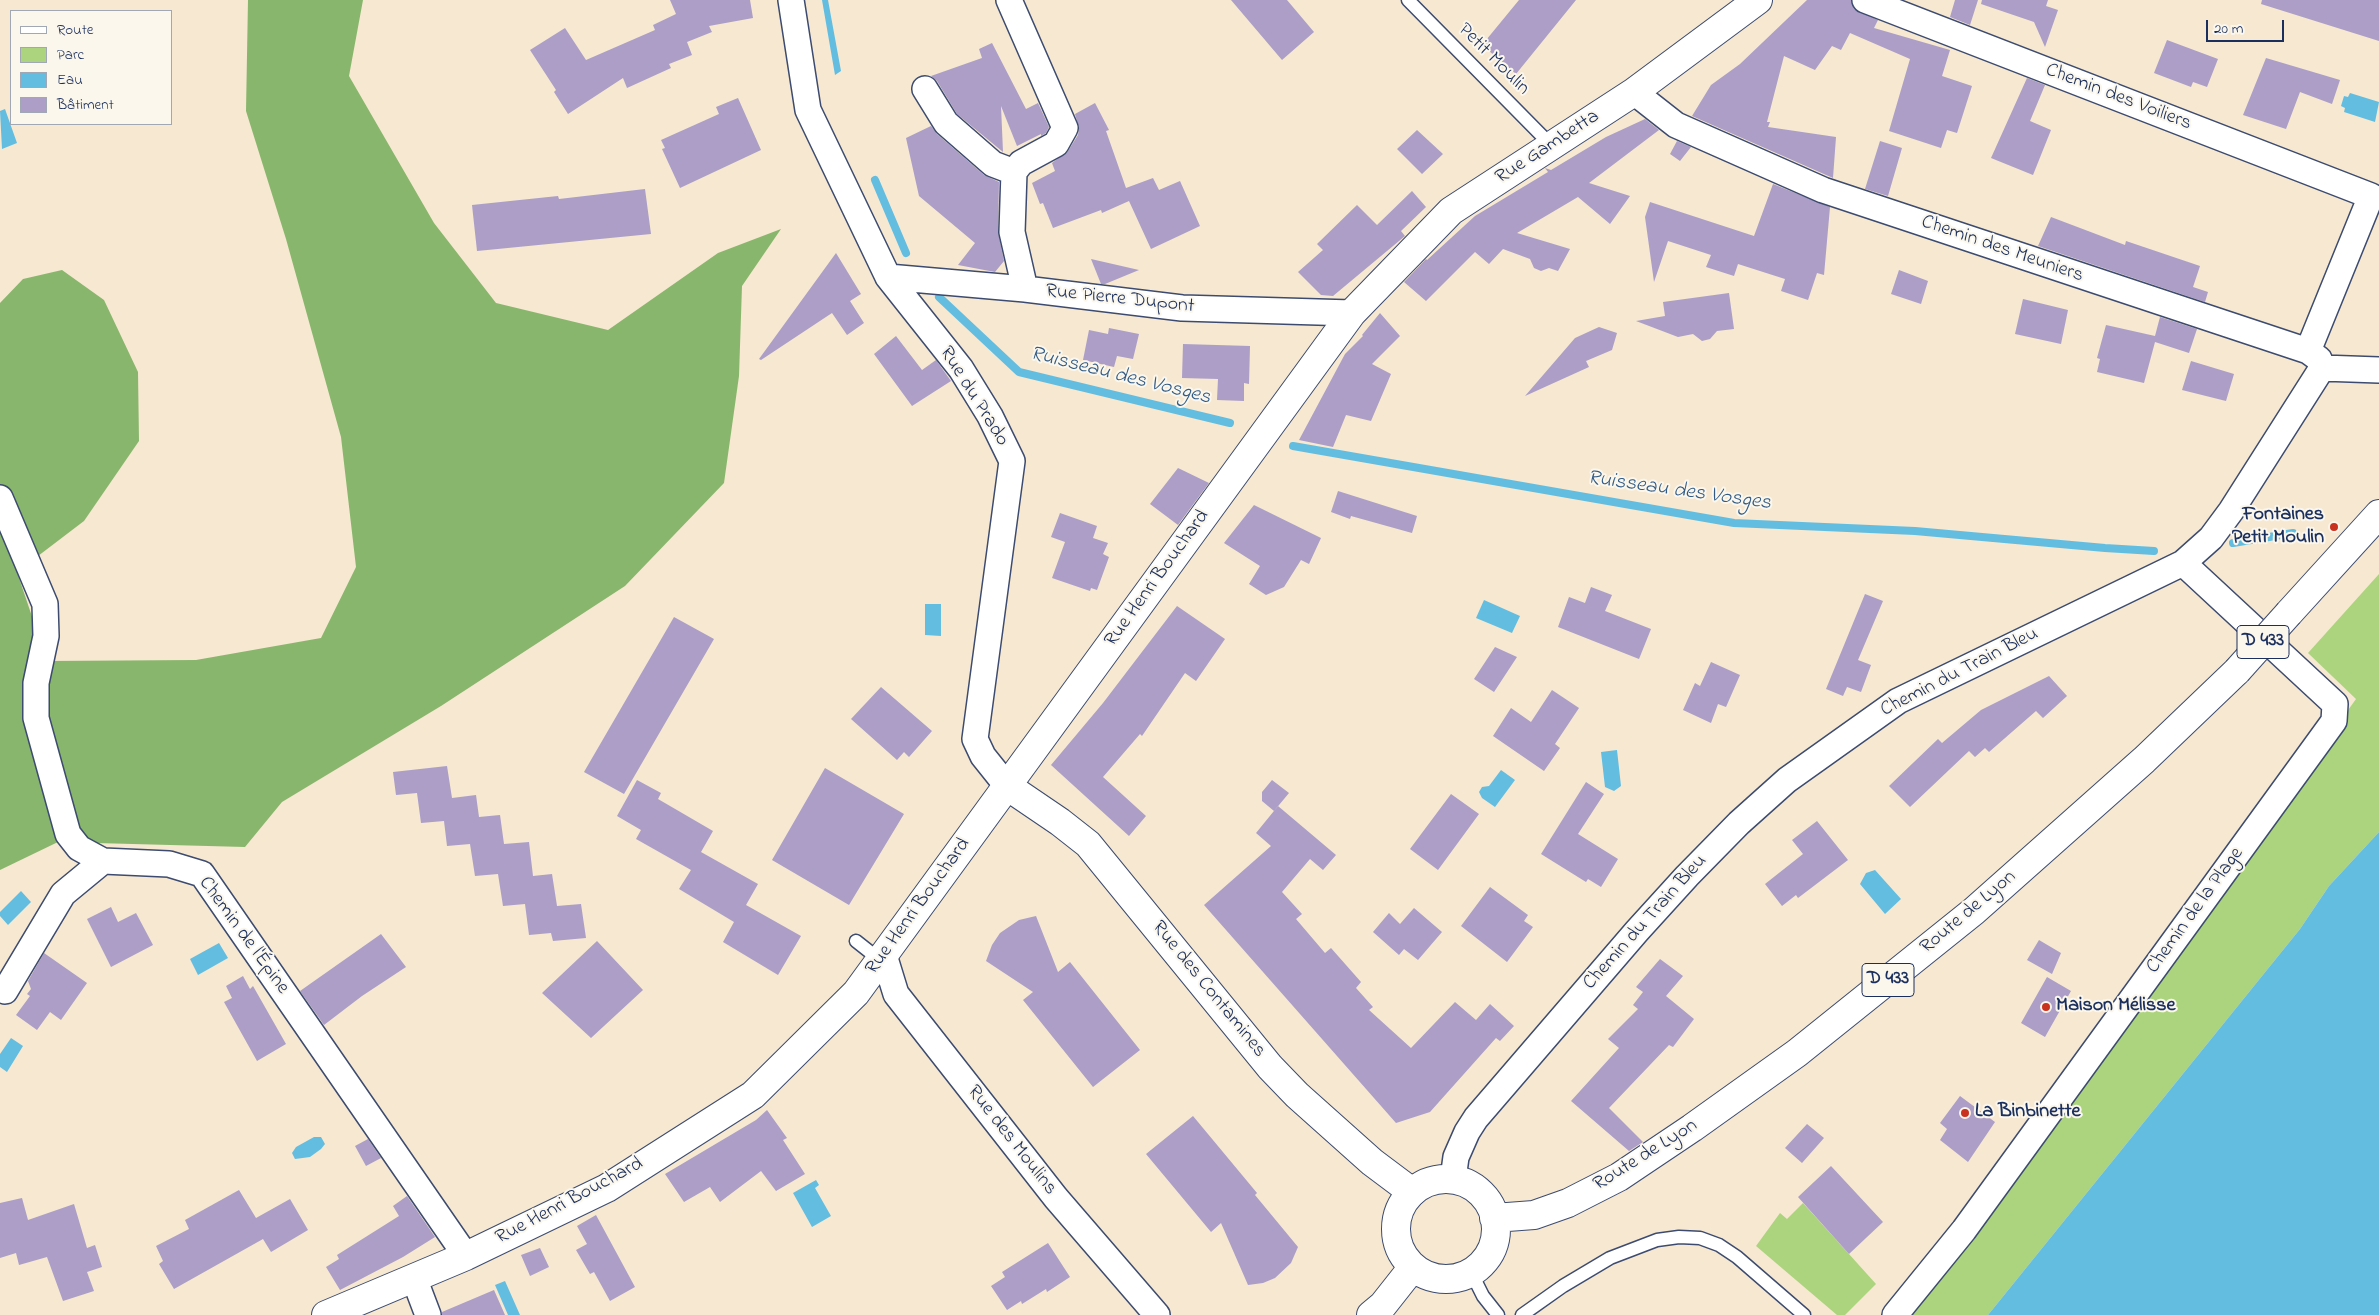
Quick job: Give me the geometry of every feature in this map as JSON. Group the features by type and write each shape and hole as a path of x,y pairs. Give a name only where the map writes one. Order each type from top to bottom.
{"street":[{"name":"Rue du Prado","path":"791,0 808,110 888,277 961,369 990,416 1012,461 975,740 983,756 1008,786"},
{"path":"1009,0 1065,128 1056,144 1021,163 1014,172 1012,232 1025,289"},
{"name":"Rue Gambetta","path":"1352,313 1450,211 1634,92 1758,0"},
{"name":"Chemin des Voiliers","path":"1865,0 2375,197 2315,360"},
{"path":"925,89 946,123 993,164 1014,172"},
{"name":"Chemin des Meuniers","path":"1634,92 1676,125 1823,190 2315,360 2349,370 2379,370"},
{"name":"Rue Pierre Dupont","path":"888,277 1025,289 1182,308 1352,313"},
{"name":"Rue Henri Bouchard","path":"326,1315 466,1256 607,1188 753,1095 856,993 1352,313"},
{"name":"Chemin du Train Bleu","path":"1453,1179 1456,1157 1467,1132 1476,1118 1590,984 1687,876 1739,824 1788,780 1898,700 2183,563 2212,538 2231,511 2315,360"},
{"name":"Chemin de l'Épine","path":"0,498 45,604 46,636 36,683 36,718 68,834 79,848 104,861 169,864 202,874 466,1256"},
{"name":"Route de Lyon","path":"1494,1218 1534,1215 1568,1203 1619,1177 1692,1128 1797,1053 1974,911 2144,760 2237,671 2379,514"},
{"name":"Chemin de la Plage","path":"1895,1315 1964,1230 2334,721 2335,704 2183,563"},
{"name":"Rue des Contamines","path":"1008,786 1088,844 1270,1067 1297,1095 1372,1162 1412,1192"},
{"path":"5,991 63,894 104,861"},
{"name":"Rue des Moulins","path":"882,957 896,994 1056,1198 1157,1315"},
{"path":"1453,1179 1467,1184 1479,1192 1489,1204 1496,1231 1493,1245 1487,1257 1471,1272 1456,1278 1441,1279 1426,1275 1413,1267 1402,1254 1396,1238 1396,1221 1402,1205 1412,1192 1431,1182 1453,1179"},
{"path":"1371,1315 1383,1305 1413,1267"},
{"path":"414,1278 428,1315"}],"lane":[{"name":"Petit Moulin","path":"1408,0 1552,146"},
{"path":"856,941 882,957"},
{"path":"1522,1315 1563,1286 1610,1258 1657,1240 1679,1237 1700,1238 1719,1245 1737,1257 1804,1315"},
{"path":"1471,1272 1483,1296 1498,1315"}],"green space":[{"path":"248,0 363,0 349,76 434,223 496,303 608,330 718,253 781,229 742,286 739,376 724,483 625,586 441,706 282,802 245,847 58,842 0,870 0,303 23,279 62,270 104,300 138,372 139,441 84,521 17,572 47,661 196,660 321,638 356,567 341,437 286,239 246,111"},
{"path":"2379,574 2379,832 2329,886 2300,929 1988,1315 1903,1315 2268,822 2356,699 2308,653"},
{"path":"1803,1203 1876,1284 1845,1315 1837,1315 1756,1246 1780,1213 1787,1219"}],"water":[{"path":"822,0 828,0 841,71 835,75"},
{"path":"2350,93 2379,102 2375,122 2344,112 2345,108 2341,106 2344,96 2348,97"},
{"path":"5,109 17,143 2,149 0,111"},
{"path":"1484,600 1520,616 1512,633 1476,618"},
{"path":"925,604 941,604 941,636 925,635"},
{"path":"1617,750 1621,786 1614,791 1605,787 1601,752"},
{"path":"1501,770 1515,780 1495,807 1482,798 1479,792 1482,787 1489,786"},
{"path":"2379,832 2379,1315 1988,1315 2300,929 2329,886"},
{"path":"1875,870 1901,899 1885,914 1860,884 1866,873"},
{"path":"21,891 31,902 8,925 0,916 0,912"},
{"path":"219,943 228,958 198,975 190,959"},
{"path":"11,1038 23,1046 7,1072 0,1067 0,1054"},
{"path":"314,1137 321,1137 325,1144 321,1149 310,1157 295,1159 292,1153 296,1147"},
{"path":"816,1180 819,1185 815,1188 831,1216 812,1227 793,1193"},
{"path":"505,1281 520,1315 508,1315 495,1285"}],"building":[{"path":"670,0 750,0 753,18 709,26 712,32 687,42 692,55 669,64 671,68 627,88 623,78 568,114 554,92 556,90 530,50 565,28 586,60 655,30 653,25 676,14"},
{"path":"1231,0 1287,0 1314,32 1282,60"},
{"path":"1519,0 1576,0 1516,74 1482,45"},
{"path":"1807,0 1851,0 1854,9 1878,20 1874,28 1950,50 1942,76 1972,86 1957,133 1947,130 1941,148 1889,131 1910,59 1850,33 1841,50 1832,46 1815,70 1784,56 1767,122 1770,122 1768,127 1836,137 1833,178 1692,116 1711,85 1740,64"},
{"path":"1955,0 1978,0 1970,25 1950,17"},
{"path":"1982,0 2048,0 2046,6 2058,10 2045,47 2034,22 1981,4"},
{"path":"2262,0 2379,0 2379,41 2261,4"},
{"path":"2167,40 2218,59 2207,87 2193,82 2191,87 2154,73"},
{"path":"992,43 1026,109 1038,103 1049,127 1046,133 1041,136 1041,134 1017,146 1001,106 1003,152 957,114 937,81 931,76 982,58 979,49"},
{"path":"2266,58 2340,80 2332,104 2300,92 2286,129 2243,115"},
{"path":"2027,78 2045,85 2030,121 2051,130 2033,175 1991,158"},
{"path":"738,98 761,150 680,188 662,149 665,148 661,140 719,114 716,107"},
{"path":"1095,103 1109,130 1106,131 1126,188 1153,178 1159,190 1180,181 1200,226 1151,249 1129,201 1102,213 1101,210 1053,228 1043,203 1040,204 1032,183 1055,171 1052,163 1068,151 1078,135 1079,128 1075,114"},
{"path":"1645,119 1659,130 1589,183 1630,196 1610,224 1578,197 1517,233 1570,249 1558,271 1549,268 1541,271 1534,268 1530,259 1503,249 1489,264 1475,252 1426,301 1404,282 1426,259 1475,216 1548,172 1545,168 1551,170 1606,137"},
{"path":"931,126 937,134 984,175 999,182 998,232 1004,261 995,272 958,265 975,243 919,196 906,138"},
{"path":"1417,130 1443,154 1422,174 1397,149"},
{"path":"1677,141 1691,147 1680,161 1670,154"},
{"path":"1880,141 1902,148 1888,196 1865,189"},
{"path":"1773,184 1830,207 1824,275 1817,273 1808,300 1781,291 1785,279 1738,264 1734,276 1706,267 1711,255 1668,241 1654,282 1645,217 1650,202 1754,236"},
{"path":"645,189 651,234 477,251 472,205 558,196 559,199"},
{"path":"1412,191 1426,207 1401,231 1405,236 1333,296 1321,295 1298,272 1323,250 1317,244 1357,205 1377,225"},
{"path":"2051,217 2125,245 2126,241 2200,266 2193,287 2208,292 2205,302 2038,246"},
{"path":"836,253 861,294 850,301 864,323 847,335 832,313 761,360 759,359"},
{"path":"1091,259 1139,270 1101,284"},
{"path":"1899,270 1928,281 1921,304 1891,294"},
{"path":"1729,293 1734,329 1717,331 1710,339 1702,341 1693,334 1678,337 1636,321 1665,316 1663,302"},
{"path":"2023,299 2068,310 2061,344 2015,334"},
{"path":"1380,313 1400,336 1372,364 1391,374 1371,421 1346,415 1333,447 1299,440 1345,354 1363,336"},
{"path":"2160,317 2197,329 2189,353 2155,342 2144,383 2097,372 2100,359 2097,358 2106,325 2155,336"},
{"path":"1599,327 1617,333 1612,350 1586,361 1589,367 1525,396 1575,338"},
{"path":"1109,328 1139,334 1133,359 1117,356 1114,367 1083,360 1089,330 1108,334"},
{"path":"896,336 922,370 936,360 951,381 912,406 874,354"},
{"path":"1183,344 1250,346 1249,384 1244,383 1244,401 1217,400 1218,379 1182,378"},
{"path":"2191,361 2234,374 2226,401 2182,390"},
{"path":"1178,468 1209,483 1178,525 1150,504"},
{"path":"1338,491 1417,516 1412,533 1351,516 1350,519 1331,512"},
{"path":"1254,505 1321,538 1309,564 1301,560 1284,587 1266,595 1249,584 1260,566 1224,543"},
{"path":"1060,513 1097,526 1093,538 1108,543 1103,554 1109,557 1097,590 1091,588 1090,591 1052,578 1065,542 1051,537"},
{"path":"1591,587 1612,595 1605,611 1651,629 1639,659 1558,627 1569,597 1585,603"},
{"path":"1865,594 1883,601 1858,660 1871,665 1861,692 1847,687 1843,696 1826,689"},
{"path":"1177,606 1225,639 1196,681 1185,673 1142,736 1140,734 1103,777 1146,816 1129,836 1051,765 1103,703"},
{"path":"674,617 714,639 624,794 584,772"},
{"path":"1495,647 1517,657 1494,692 1474,679"},
{"path":"1711,662 1740,675 1726,707 1718,704 1711,723 1683,710 1695,683 1700,686"},
{"path":"2049,676 2067,696 2043,718 2036,711 1989,752 1985,748 1975,757 1969,751 1910,807 1889,786 1938,739 1942,743 1981,710"},
{"path":"881,687 932,731 909,757 904,752 897,760 851,719"},
{"path":"1552,690 1579,708 1555,744 1560,748 1544,771 1493,736 1511,708 1531,722"},
{"path":"447,766 452,798 476,795 479,817 500,815 504,844 529,842 533,876 552,874 557,906 581,904 586,938 553,941 551,933 529,935 525,904 503,906 498,874 475,876 470,844 447,846 444,821 421,823 417,793 396,795 393,772"},
{"path":"825,768 904,814 849,905 772,860"},
{"path":"637,780 661,793 658,799 713,831 701,852 758,884 746,905 801,936 778,975 723,942 734,922 679,889 691,870 636,839 641,830 617,816"},
{"path":"1272,780 1289,793 1274,811 1262,801 1262,792"},
{"path":"1586,782 1604,794 1578,834 1618,859 1601,887 1588,879 1586,882 1541,854"},
{"path":"1451,794 1479,814 1438,870 1410,849"},
{"path":"1278,806 1336,855 1323,870 1310,859 1282,892 1302,914 1296,919 1325,953 1331,948 1361,982 1356,988 1373,1007 1369,1010 1411,1048 1455,1002 1476,1020 1490,1004 1514,1026 1500,1041 1496,1038 1430,1112 1396,1123 1204,905 1271,846 1256,833"},
{"path":"1817,821 1848,860 1798,898 1796,895 1782,906 1765,884 1803,854 1792,840"},
{"path":"1490,887 1528,915 1524,921 1533,927 1507,962 1461,926"},
{"path":"111,907 118,922 136,913 153,945 111,967 87,919"},
{"path":"1414,908 1442,932 1418,960 1404,949 1399,955 1373,932 1389,913 1400,924"},
{"path":"1036,916 1058,972 1070,962 1140,1050 1093,1087 1023,1000 1033,992 986,961 992,945 1000,933 1019,920"},
{"path":"381,934 406,967 362,996 324,1025 300,991"},
{"path":"2039,940 2061,953 2052,974 2027,960"},
{"path":"597,941 643,990 591,1038 542,993"},
{"path":"44,953 87,983 61,1020 50,1012 37,1030 16,1015 30,996 27,994 31,989 28,981"},
{"path":"1660,959 1683,976 1666,996 1694,1019 1673,1047 1669,1045 1609,1108 1643,1142 1629,1151 1571,1101 1619,1048 1608,1039 1638,1009 1633,1005 1643,992 1636,987"},
{"path":"243,976 250,989 253,986 286,1044 257,1061 224,1002 232,998 226,986"},
{"name":"Maison Mélisse","path":"2047,977 2071,991 2045,1037 2021,1023"},
{"name":"La Binbinette","path":"1960,1096 1995,1122 1968,1162 1940,1140 1947,1129 1940,1123"},
{"path":"767,1110 787,1138 783,1140 805,1174 776,1191 761,1171 720,1202 710,1187 684,1202 665,1174 756,1120"},
{"path":"1193,1116 1257,1193 1255,1195 1298,1247 1291,1263 1275,1278 1263,1283 1248,1285 1221,1223 1211,1232 1146,1154"},
{"path":"1807,1124 1824,1138 1802,1163 1785,1148"},
{"path":"368,1139 381,1158 366,1166 355,1146"},
{"path":"1831,1166 1883,1222 1849,1254 1798,1197"},
{"path":"239,1190 256,1218 290,1199 308,1230 271,1252 263,1239 174,1289 159,1264 163,1261 156,1246 189,1229 185,1220"},
{"path":"407,1196 435,1237 403,1257 340,1290 326,1267 339,1259 337,1255 399,1216 393,1206"},
{"path":"22,1198 28,1220 74,1204 87,1248 95,1245 102,1267 87,1272 94,1291 63,1301 47,1257 19,1265 16,1253 0,1258 0,1203"},
{"path":"596,1215 635,1287 610,1301 594,1272 590,1274 576,1250 587,1244 577,1226"},
{"path":"1048,1243 1070,1277 1047,1292 1046,1289 1022,1304 1021,1301 1007,1310 991,1286 1005,1277 1002,1272"},
{"path":"540,1248 549,1267 530,1276 521,1255"},
{"path":"494,1290 505,1315 442,1315 442,1312"}],"waterway":[{"name":"Ruisseau des Vosges","path":"875,180 906,253"},
{"name":"Ruisseau des Vosges","path":"939,297 1019,372 1230,423"},
{"name":"Ruisseau des Vosges","path":"1293,446 1734,523 1915,531 2154,551"},
{"name":"Ruisseau des Vosges","path":"2233,543 2293,533"}],"place":[{"name":"Fontaines Petit Moulin","path":"2334,527"},
{"name":"Maison Mélisse","path":"2046,1007"},
{"name":"La Binbinette","path":"1965,1113"}]}
